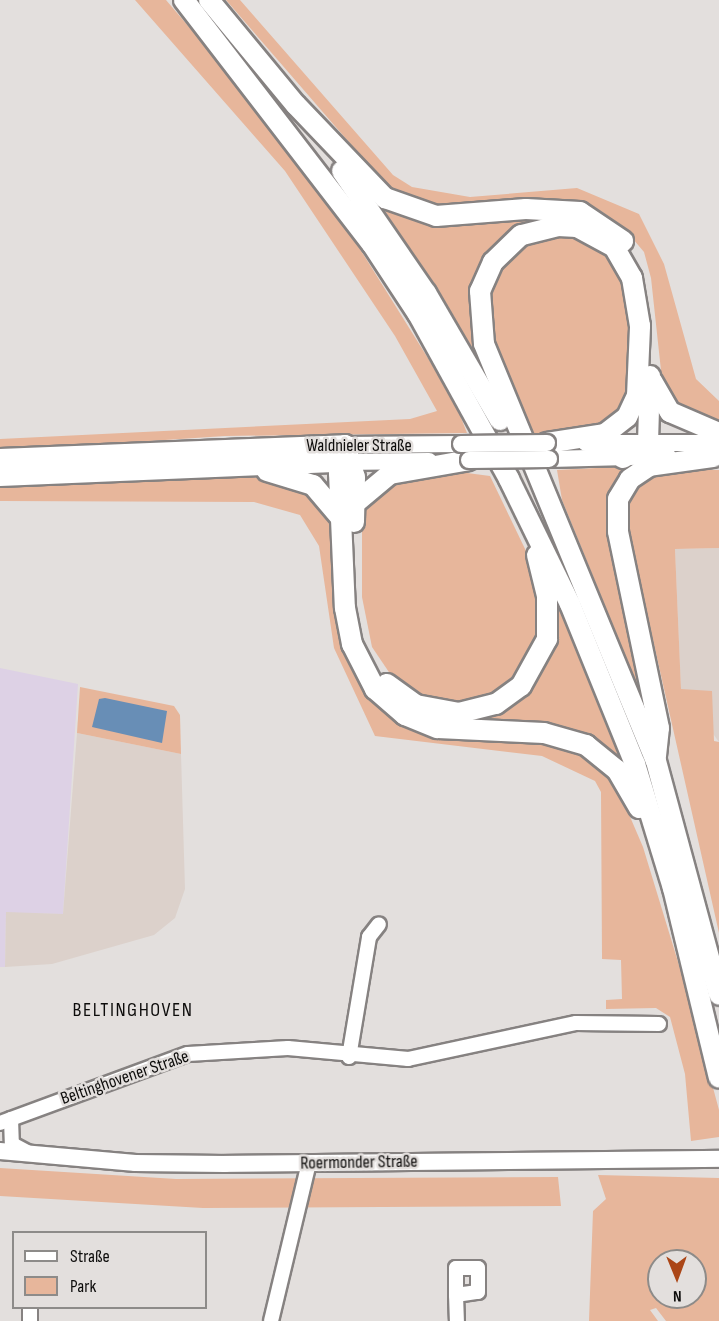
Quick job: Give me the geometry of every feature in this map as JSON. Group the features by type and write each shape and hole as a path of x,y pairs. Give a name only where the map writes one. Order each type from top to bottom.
{"highway":[{"path":"184,0 372,244 418,314 508,469 603,683 673,888 719,1078"},
{"path":"208,0 296,105 371,187 401,206 445,216 555,208 590,216 618,234 644,283 650,372 648,443 623,458"},
{"path":"296,105 426,293 544,497"},
{"path":"551,448 596,437 622,422 635,404 640,372 638,300 624,263 597,235 558,226 521,235 505,248 485,276 479,308 484,344 502,400 656,761 719,995"},
{"path":"650,372 670,412 719,433"},
{"path":"354,504 390,474 465,452"},
{"path":"656,761 658,728 618,531 618,500 642,469 717,452"},
{"path":"346,456 354,504 357,616 374,668 394,691 416,705 445,712 472,711 496,704 521,686 547,639 547,596 539,561 508,469"},
{"path":"346,456 343,523 352,644 360,666 388,704 438,728 544,733 602,754 629,788 673,888"},
{"name":"Waldnieler Straße","path":"0,459 346,456"},
{"name":"Waldnieler Straße","path":"0,476 346,456"},
{"path":"220,465 307,483 328,497 343,523"}],"main road":[{"name":"Waldnieler Straße","path":"346,456 465,452 498,443 623,458 717,452"},
{"name":"Waldnieler Straße","path":"465,452 508,469 551,448 648,443 717,452"},
{"name":"Roermonder Straße","path":"0,1151 135,1163 719,1159"}],"street":[{"path":"349,1057 369,937 379,924"},
{"name":"Beltinghovener Straße","path":"28,1153 12,1144 3,1122 188,1054 288,1048 349,1057 408,1059 576,1023 660,1024"},
{"path":"271,1321 309,1163"},
{"path":"456,1295 457,1321"}],"shaded area":[{"path":"719,548 719,742 681,690 675,549"},
{"path":"0,668 78,684 63,914 6,913 5,967 0,967"},
{"path":"77,733 181,754 185,889 175,918 154,935 52,964 5,967 6,912 63,914"}],"green space":[{"path":"135,0 166,0 242,89 360,249 454,400 467,433 225,436 0,451 0,439 410,419 437,411 395,336 285,171"},
{"path":"226,0 240,0 393,175 412,187 470,197 577,188 639,214 664,264 696,379 719,401 719,425 681,412 663,389 651,278 644,252 622,226 601,211 556,200 431,208 392,192"},
{"path":"376,197 397,211 524,213 566,221 485,265 486,369"},
{"path":"566,234 606,253 621,272 633,307 630,396 599,430 547,436 530,432 491,336 489,314 494,280 515,250 531,241"},
{"path":"635,466 614,496 653,724 562,500 557,470"},
{"path":"677,469 719,470 719,548 675,549 681,689 712,691 714,741 719,742 719,933 626,520 627,495 642,476"},
{"path":"452,471 490,476 526,551 541,603 540,635 518,682 490,699 447,706 399,687 372,647 362,597 362,521 366,505 383,483"},
{"path":"238,476 284,480 310,490 331,515 341,623 402,722 444,737 541,740 582,752 613,777 643,847 689,998 719,1110 719,1137 691,1141 685,1074 670,1017 656,1008 606,1009 606,1000 622,999 621,960 602,959 601,792 595,781 542,756 375,736 334,648 319,546 300,515 254,502 0,501 0,485"},
{"path":"552,588 626,773 599,747 574,735 450,725 406,710 374,680 360,648 358,637 380,681 411,707 445,717 478,715 504,707 540,674 556,630"},
{"path":"80,687 174,706 180,715 181,754 77,733"},
{"path":"0,1168 176,1179 558,1177 561,1206 203,1208 0,1196"},
{"path":"598,1175 719,1178 719,1321 666,1321 657,1309 707,1309 707,1249 647,1249 647,1309 653,1309 650,1310 658,1321 589,1321 593,1211 606,1199"}],"water":[{"path":"105,698 167,711 162,743 92,727 99,699"}],"district":[{"name":"BELTINGHOVEN","path":"133,1010"}]}
